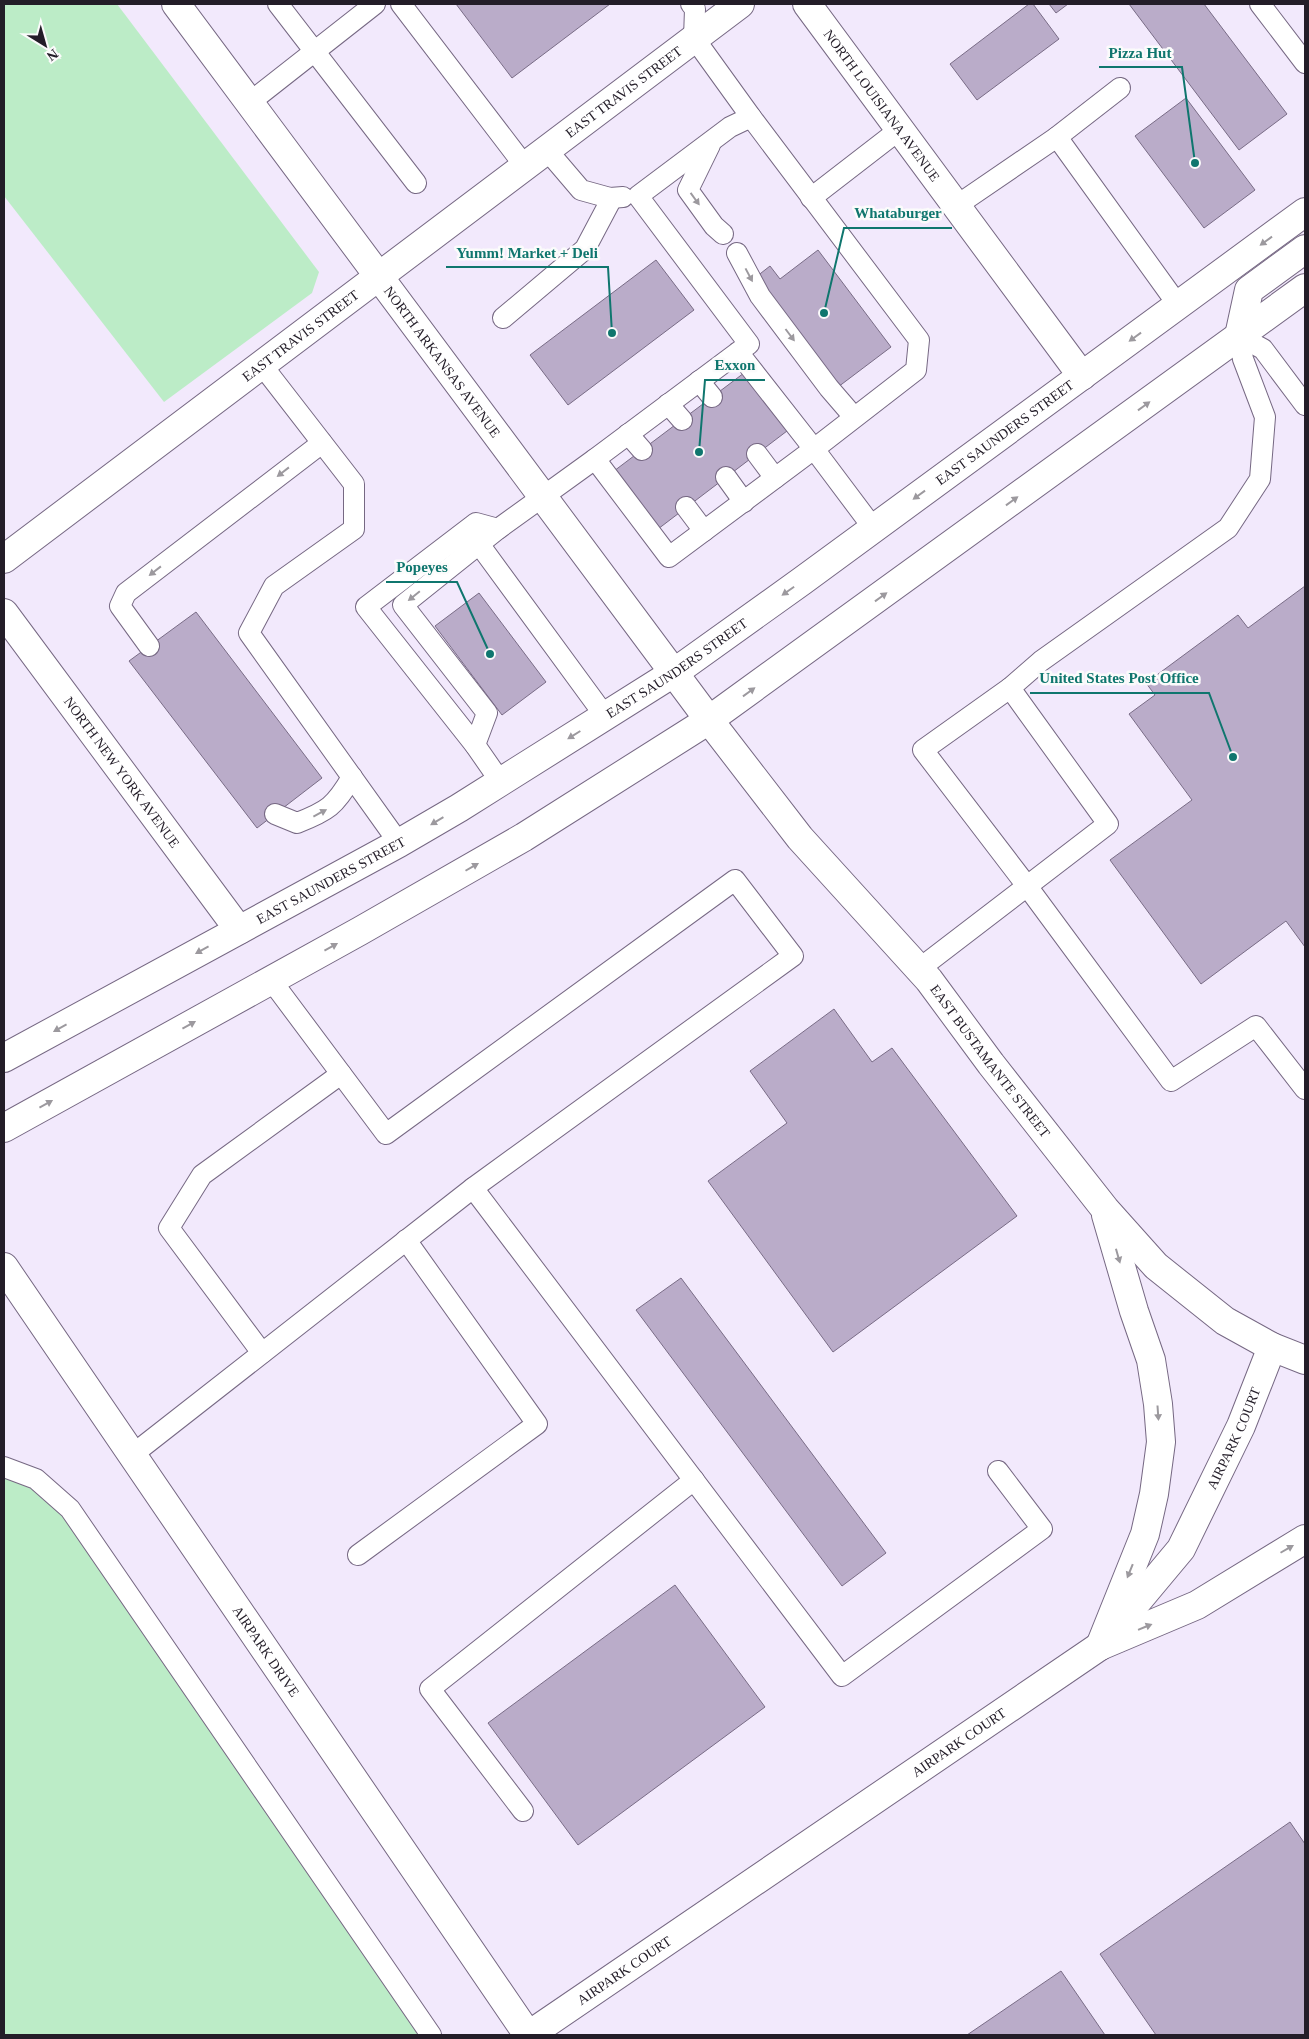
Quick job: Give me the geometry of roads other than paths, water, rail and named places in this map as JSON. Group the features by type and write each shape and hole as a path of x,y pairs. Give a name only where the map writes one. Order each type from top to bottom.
{"main road":[{"name":"NORTH ARKANSAS AVENUE","path":"176,4 709,720"},
{"name":"EAST TRAVIS STREET","path":"4,559 740,4"},
{"name":"NORTH LOUISIANA AVENUE","path":"807,4 1082,376"},
{"name":"EAST SAUNDERS STREET","path":"4,1058 399,843 675,672 1305,212"},
{"path":"1239,336 1249,290 1305,249"},
{"path":"4,1128 524,837 709,720 1305,288"},
{"name":"NORTH NEW YORK AVENUE","path":"4,613 239,930"},
{"name":"EAST BUSTAMANTE STREET","path":"709,720 800,838 929,980 991,1064 1105,1209 1156,1266 1225,1321 1272,1347 1305,1360"},
{"path":"1100,1646 1144,1534 1154,1494 1160,1442 1158,1404 1151,1360 1134,1312 1105,1209"},
{"name":"AIRPARK DRIVE","path":"4,1267 529,2035"},
{"name":"AIRPARK COURT","path":"529,2035 1100,1646 1181,1549 1241,1426 1272,1347"},
{"path":"1100,1646 1197,1605 1305,1539"}],"lane":[{"path":"278,4 416,184"},
{"path":"250,103 375,4"},
{"path":"401,4 524,166"},
{"path":"595,459 669,556 744,502 916,370 919,340 811,198 694,38 695,9 691,4"},
{"path":"1260,4 1305,63"},
{"path":"956,206 1057,137 1120,88"},
{"path":"546,149 581,190 612,198 638,196 730,127 751,117"},
{"path":"811,198 899,130"},
{"path":"1057,137 1178,305"},
{"path":"712,140 688,190 714,226 723,234"},
{"path":"475,745 487,713 403,605 498,529 749,344 638,196"},
{"path":"503,318 584,249 612,198"},
{"path":"737,253 760,296 854,417"},
{"path":"1239,336 1264,349 1305,406"},
{"path":"1239,336 1242,359 1265,417 1260,479 1228,528 1042,661 1010,688 923,750 1027,886 1171,1081 1256,1026 1305,1089"},
{"path":"738,352 874,528"},
{"path":"261,364 354,484 354,528 274,586 249,633 399,843"},
{"path":"699,381 712,397"},
{"path":"668,404 682,420"},
{"path":"628,434 642,450"},
{"path":"149,646 120,606 126,593 322,443"},
{"path":"756,454 775,478"},
{"path":"726,477 744,502"},
{"path":"686,507 704,531"},
{"path":"498,529 476,523 366,606 475,745 500,781"},
{"path":"479,544 605,716"},
{"path":"919,969 1108,824 1010,688"},
{"path":"276,814 297,823 331,808 352,777"},
{"path":"132,1455 473,1188 793,956 735,880 386,1134 271,980"},
{"path":"262,1353 169,1228 202,1176 341,1074"},
{"path":"473,1188 842,1676 1042,1529 998,1471"},
{"path":"358,1555 537,1424 406,1240"},
{"path":"4,1467 36,1479 70,1509 431,2035"},
{"path":"523,1811 430,1689 694,1480"}],"place":[{"name":"Pizza Hut","path":"1195,163"},
{"name":"Whataburger","path":"824,313"},
{"name":"Yumm! Market + Deli","path":"612,333"},
{"name":"Exxon","path":"699,452"},
{"name":"Popeyes","path":"490,654"},
{"name":"United States Post Office","path":"1233,757"}]}
